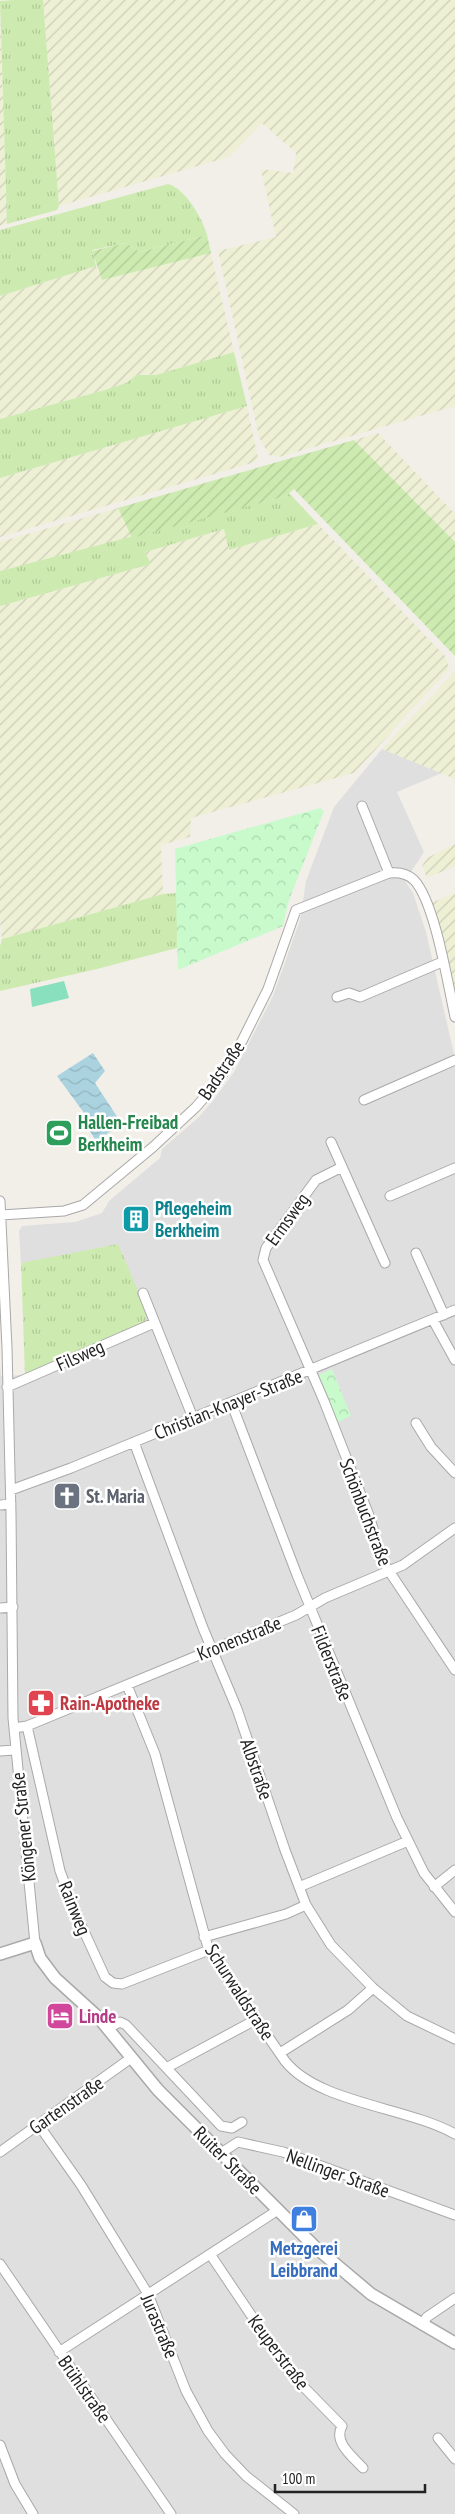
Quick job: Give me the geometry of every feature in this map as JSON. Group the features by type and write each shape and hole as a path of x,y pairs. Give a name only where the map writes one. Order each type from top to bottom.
{"street":[{"path":"362,806 389,873 401,873 411,877 430,912 455,1017"},
{"name":"Badstraße","path":"1,1215 77,1208 164,1138 207,1095 232,1061 268,989 296,910 389,873"},
{"path":"337,997 348,993 360,997 442,962"},
{"path":"364,1100 455,1060"},
{"path":"331,1142 385,1263"},
{"name":"Ermsweg","path":"310,1370 264,1264 263,1255 316,1180 342,1167"},
{"path":"390,1196 455,1168"},
{"name":"Köngener Straße","path":"0,1201 7,1387 4,1405 11,1504 15,1750 35,1943"},
{"path":"416,1253 444,1315"},
{"path":"143,1294 194,1418"},
{"name":"Christian-Knayer-Straße","path":"10,1490 194,1418 455,1310"},
{"path":"433,1320 455,1360"},
{"name":"Filsweg","path":"7,1387 154,1323"},
{"name":"Schönbuchstraße","path":"310,1370 370,1518 381,1559 454,1665"},
{"name":"Filderstraße","path":"232,1402 310,1607 408,1841 434,1887 455,1912"},
{"path":"416,1423 430,1447 455,1473"},
{"name":"Albstraße","path":"134,1442 203,1628 237,1708 306,1905 339,1955 373,1988 413,2020 455,2040"},
{"path":"0,1505 11,1504"},
{"name":"Kronenstraße","path":"14,1728 27,1726 296,1615 409,1562 455,1528"},
{"path":"0,1608 13,1607"},
{"name":"Schurwaldstraße","path":"127,1684 155,1754 209,1950 280,2053 294,2071 317,2085 420,2118 455,2134"},
{"name":"Rainweg","path":"27,1726 60,1871 77,1916 105,1976 113,1984 122,1984 209,1950"},
{"path":"0,1751 15,1750"},
{"path":"299,1887 408,1841"},
{"path":"434,1887 455,1870"},
{"path":"204,1937 286,1914 306,1905"},
{"path":"0,1954 35,1943"},
{"name":"Ruiter Straße","path":"35,1943 40,1958 55,1978 108,2028 162,2095 342,2271 386,2304 455,2343"},
{"path":"280,2053 348,2010 373,1988"},
{"path":"168,2067 257,2019"},
{"path":"108,2028 120,2022 124,2023 168,2067 219,2124 232,2128 242,2122"},
{"name":"Gartenstraße","path":"0,2152 131,2058"},
{"name":"Jurastraße","path":"38,2124 81,2185 148,2294 186,2391 208,2431 224,2454 246,2476 294,2514"},
{"name":"Nellinger Straße","path":"221,2153 238,2142 271,2148 455,2215"},
{"path":"59,2352 278,2210"},
{"name":"Keuperstraße","path":"210,2254 290,2374 342,2426 338,2432 339,2439 362,2468"},
{"name":"Brühlstraße","path":"0,2264 171,2514"},
{"path":"422,2325 427,2317 455,2298"},
{"path":"438,2438 455,2459"},
{"path":"0,2446 15,2484 33,2514"}],"shaded area":[{"path":"382,749 442,773 397,792 424,852 405,881 413,893 426,932 455,1058 455,2514 0,2514 0,1364 1,1376 25,1375 42,1260 21,1263 19,1231 22,1226 75,1222 102,1213 109,1201 160,1158 162,1149 199,1117 215,1098 234,1072 273,996 300,920 306,881 334,807"}],"green space":[{"path":"43,0 455,0 455,406 279,457 269,455 259,437 218,251 276,237 261,169 293,173 296,153 262,123 229,157 59,206"},
{"path":"43,0 59,206 57,210 7,224 0,1"},
{"path":"0,11 7,224 0,226"},
{"path":"168,184 181,191 187,198 202,221 207,235 140,252 126,243 92,250 96,266 0,296 0,230"},
{"path":"207,235 211,253 102,280 92,251 126,243 140,252"},
{"path":"211,253 234,352 156,375 141,374 126,383 105,390 0,419 0,296 96,266 102,280"},
{"path":"234,352 247,406 0,478 0,419 105,390 126,383 137,375 156,375"},
{"path":"247,406 258,458 255,462 0,537 0,478"},
{"path":"378,433 455,514 455,542 354,440"},
{"path":"354,440 455,542 455,656 294,489 286,496 132,538 118,508"},
{"path":"289,493 318,524 229,550 224,529 145,552 151,564 0,606 0,571 286,496"},
{"path":"118,508 132,538 0,571 0,542"},
{"path":"318,524 446,657 449,669 354,773 191,818 190,837 161,845 163,894 2,939 0,920 0,606 150,564 145,552 224,529 229,550"},
{"path":"455,671 455,779 382,749"},
{"path":"320,808 324,811 289,900 283,926 178,970 175,849"},
{"path":"455,844 455,866 427,878 422,866 427,858"},
{"path":"177,893 177,948 97,969 0,991 0,946 2,939 163,894"},
{"path":"455,893 455,996 431,903"},
{"path":"64,981 69,998 32,1007 30,989"},
{"path":"118,1244 147,1312 146,1321 25,1375 21,1263"},
{"path":"332,1369 351,1416 338,1422 319,1375"}],"water":[{"path":"93,1053 105,1071 95,1083 122,1124 96,1141 83,1120 87,1117 57,1076"}],"place":[{"name":"Hallen-Freibad Berkheim","path":"59,1133"},
{"name":"Pflegeheim Berkheim","path":"136,1219"},
{"name":"St. Maria","path":"67,1496"},
{"name":"Rain-Apotheke","path":"41,1703"},
{"name":"Linde","path":"60,2016"},
{"name":"Metzgerei Leibbrand","path":"304,2219"}]}
